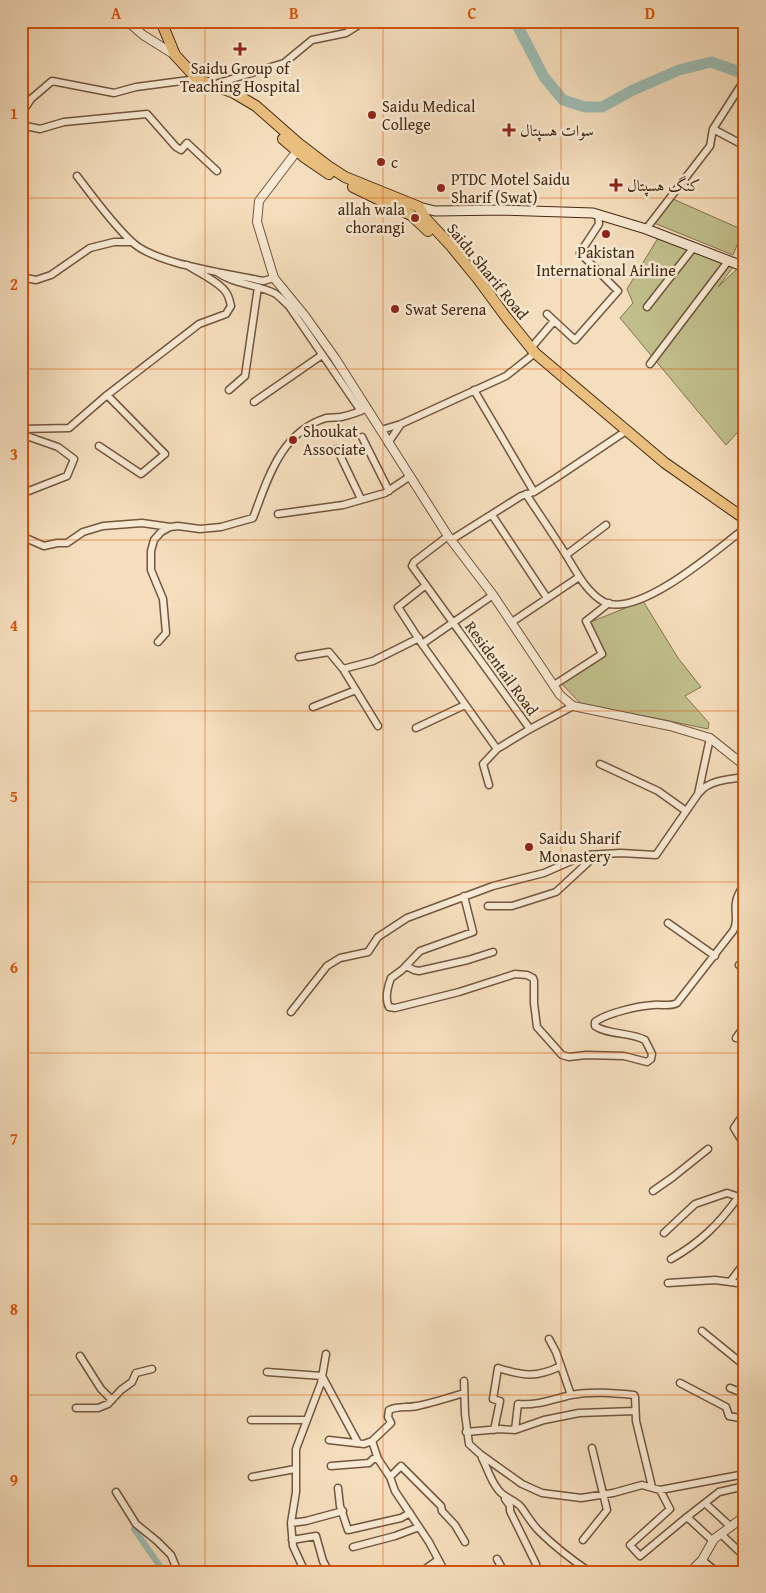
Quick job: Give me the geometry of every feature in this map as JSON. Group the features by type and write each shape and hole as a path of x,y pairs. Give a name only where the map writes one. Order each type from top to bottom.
{"main road":[{"path":"161,21 176,55 204,87 234,99 250,108 299,148"},
{"path":"197,79 234,93 259,108 324,171 415,211 504,210 593,213 646,229 745,266"},
{"path":"415,211 533,352 604,414 665,463 745,519"},
{"name":"Saidu Sharif Road","path":"415,211 426,219 468,266 504,318"}],"street":[{"path":"128,21 138,24 142,21"},
{"path":"128,21 143,35 176,55"},
{"path":"212,85 284,63 312,40 346,33 365,21"},
{"path":"21,114 32,99 52,81 114,93 136,87 197,79"},
{"path":"646,229 710,146 713,129 745,79"},
{"path":"21,125 40,129 64,122 147,114 176,147 181,150 186,143 217,170"},
{"path":"713,129 745,146"},
{"path":"299,148 259,201 257,222 274,278 305,316 364,409"},
{"path":"77,176 132,242 146,252 164,260 263,281 274,278"},
{"path":"546,314 575,340 618,291 580,253 600,224 598,214"},
{"path":"21,278 36,280 51,275 90,248 114,242 132,242"},
{"path":"647,307 694,247"},
{"path":"650,364 729,260"},
{"path":"21,429 69,428 199,324 226,314 231,306 227,293 213,281 202,276 187,265"},
{"path":"216,271 226,278 276,294 289,306 322,355 381,430 409,477 450,538 512,622 560,695 573,706 670,726 710,738 745,766"},
{"path":"229,390 245,376 258,287"},
{"path":"381,430 402,424 506,376 533,352 554,321"},
{"path":"254,402 322,355"},
{"path":"474,390 534,492"},
{"path":"100,446 141,474 165,454 108,395"},
{"path":"21,536 40,546 44,546 58,542 67,543 83,532 103,526 142,523 200,529 221,527 252,518 278,457 287,444 303,430 316,423 364,409"},
{"path":"388,443 402,424"},
{"path":"450,538 526,494 534,492 626,431"},
{"path":"21,434 58,447 74,459 67,476 21,494"},
{"path":"362,437 389,490"},
{"path":"337,449 361,499"},
{"path":"278,514 343,506 389,490 409,477"},
{"path":"526,494 579,577 596,596 613,604 634,602 659,591 745,528"},
{"path":"492,515 547,598"},
{"path":"566,555 606,525"},
{"path":"158,642 166,632 166,621 163,599 151,570 151,552 154,540 161,532 170,527"},
{"name":"Residentail Road","path":"450,538 412,564 412,566 530,729"},
{"path":"512,622 579,577"},
{"path":"426,585 398,607 497,749"},
{"path":"343,668 373,660 421,641 493,596"},
{"path":"554,685 602,654 586,622 609,603"},
{"path":"299,657 329,652 343,668 378,726"},
{"path":"313,707 356,690"},
{"path":"416,728 465,705"},
{"path":"489,785 483,764 497,749 573,706"},
{"path":"698,794 710,738"},
{"path":"600,764 658,791 686,812"},
{"path":"291,1012 327,966 340,958 368,952 378,937 407,918 493,886 544,873 585,856 621,853 656,854 702,788 710,784 745,777"},
{"path":"488,906 512,906 556,892 596,855"},
{"path":"464,896 473,932 420,951 390,980 386,1001 390,1008 459,992 515,974 527,975 534,980 537,1027 562,1055 569,1057 586,1054 624,1056 647,1062 651,1059 652,1054 645,1040 631,1035 600,1029 595,1026 595,1022 623,1011 654,1004 673,1005 678,1003 737,925 736,902 739,892 745,883"},
{"path":"668,923 715,956"},
{"path":"406,966 419,971 468,960 493,952"},
{"path":"736,1038 745,1024"},
{"path":"745,1112 734,1128 745,1146"},
{"path":"653,1191 708,1149"},
{"path":"664,1233 695,1204 727,1193 742,1198 692,1247 671,1259"},
{"path":"730,1282 745,1262"},
{"path":"668,1283 716,1280 745,1284"},
{"path":"702,1331 745,1366"},
{"path":"549,1339 572,1395"},
{"path":"305,1572 292,1540 291,1524 296,1492 296,1449 322,1376 326,1354"},
{"path":"80,1356 101,1389 112,1400"},
{"path":"494,1430 500,1401 493,1399 498,1368 524,1375 534,1375 545,1374 561,1366"},
{"path":"76,1408 98,1408 108,1404 121,1390 132,1382 139,1371 152,1369"},
{"path":"267,1372 322,1376"},
{"path":"322,1376 358,1443"},
{"path":"464,1381 466,1432 469,1444 522,1484 542,1493 581,1498 603,1495 642,1485 660,1490 745,1474"},
{"path":"680,1383 726,1407 728,1415 731,1417 745,1419"},
{"path":"730,1388 745,1394"},
{"path":"515,1430 518,1404 533,1404 593,1392 634,1395 635,1411 652,1487"},
{"path":"329,1440 364,1444 372,1441 391,1423 388,1417 389,1410 395,1407 419,1406 464,1393"},
{"path":"466,1432 515,1430 544,1420 579,1414 635,1411"},
{"path":"251,1420 307,1420"},
{"path":"372,1441 378,1459 390,1477 395,1491 445,1572"},
{"path":"583,1540 606,1514 607,1508 592,1448"},
{"path":"480,1454 489,1469 496,1488 510,1506 510,1511 536,1564"},
{"path":"331,1466 369,1463 373,1459 378,1459"},
{"path":"390,1477 401,1466 441,1506 442,1511 455,1525 466,1542"},
{"path":"252,1478 296,1469"},
{"path":"660,1490 670,1509 630,1545 640,1556 719,1492 745,1486"},
{"path":"338,1488 340,1506 343,1510 348,1530 401,1518 410,1513"},
{"path":"116,1492 136,1524 157,1541 170,1555 178,1572"},
{"path":"503,1496 520,1506 539,1531 575,1562 590,1572"},
{"path":"706,1504 731,1527"},
{"path":"291,1524 343,1510"},
{"path":"690,1572 702,1560 713,1542 745,1516"},
{"path":"687,1517 713,1542"},
{"path":"353,1547 395,1536 418,1527"},
{"path":"721,1534 745,1557"},
{"path":"292,1540 316,1536 323,1561 329,1572"},
{"path":"498,1559 504,1572"},
{"path":"421,1572 438,1560"},
{"path":"702,1560 717,1572"}],"shaded area":[{"path":"673,199 743,230 733,255 654,223"},
{"path":"658,238 733,267 718,287 737,269 745,272 745,424 726,445 620,318 633,303 627,289"},
{"path":"643,601 678,658 701,687 685,696 709,723 708,729 582,705 561,683 605,655 588,623"}],"waterway":[{"path":"515,21 544,77 563,100 585,107 602,107 633,90 679,70 711,62 745,74"},
{"path":"134,1529 164,1572"}],"place":[{"name":"Saidu Group of Teaching Hospital","path":"240,49"},
{"name":"Saidu Medical College","path":"372,115"},
{"name":"سوات ہسپتال","path":"509,130"},
{"name":"c","path":"381,162"},
{"name":"کنگ ہسپتال","path":"616,185"},
{"name":"PTDC Motel Saidu Sharif (Swat)","path":"441,188"},
{"name":"allah wala chorangi","path":"415,218"},
{"name":"Pakistan International Airline","path":"606,234"},
{"name":"Swat Serena","path":"395,309"},
{"name":"Shoukat Associate","path":"293,440"},
{"name":"Saidu Sharif Monastery","path":"529,847"}]}
